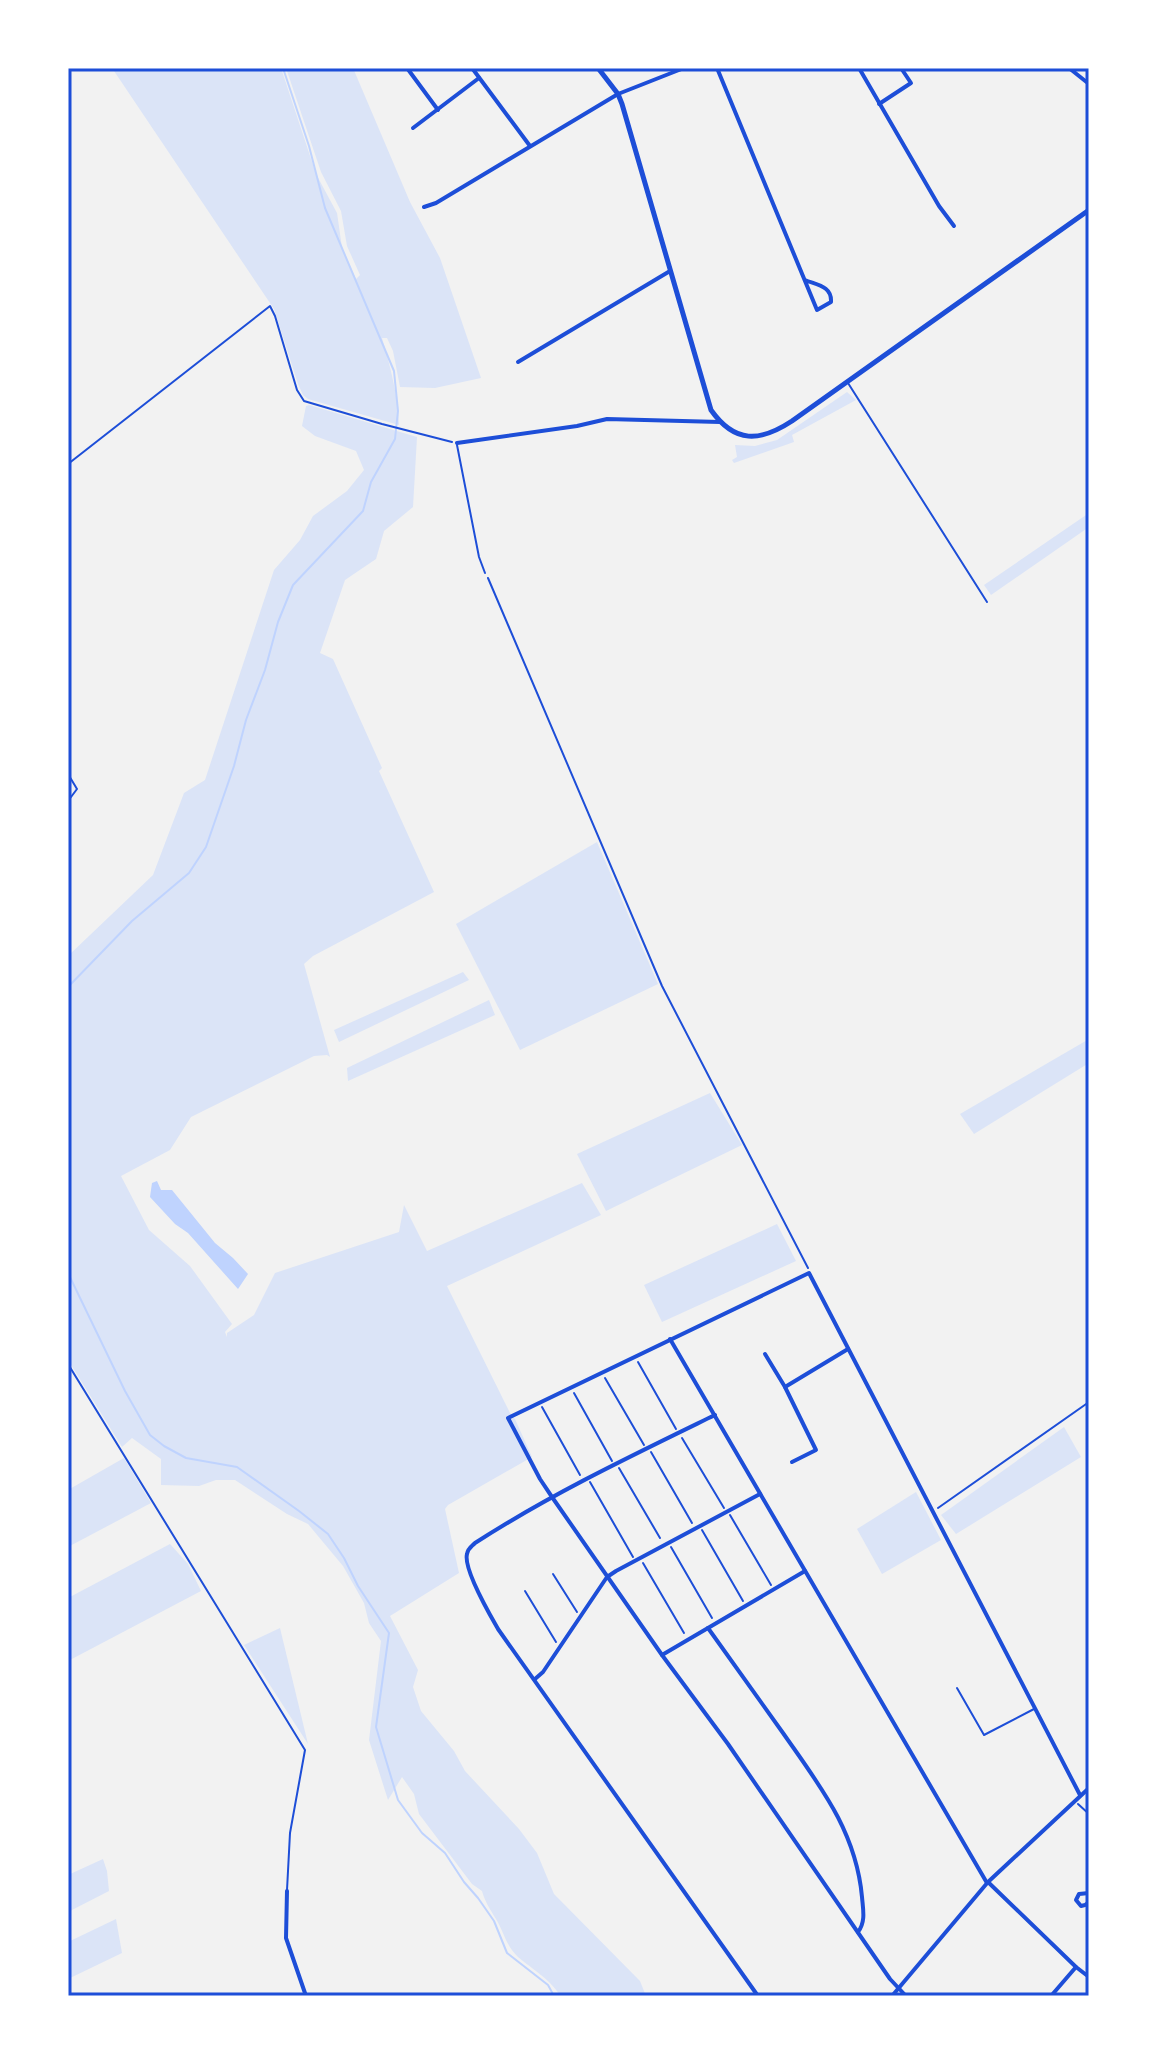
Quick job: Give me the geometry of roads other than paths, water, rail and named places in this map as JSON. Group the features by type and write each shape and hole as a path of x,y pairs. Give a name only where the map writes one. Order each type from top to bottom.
{"street":[{"path":"407,68 438,110"},
{"path":"472,68 530,146"},
{"path":"598,68 622,104 711,410 729,430 741,436 765,436 792,421 1089,210"},
{"path":"424,207 436,203 618,94 684,68"},
{"path":"717,68 817,310 831,302 828,289 805,280"},
{"path":"859,68 939,206 954,226"},
{"path":"879,104 911,83 901,68"},
{"path":"1069,68 1089,84"},
{"path":"413,128 479,78"},
{"path":"518,362 671,271"},
{"path":"457,443 607,419 720,422"},
{"path":"906,1996 898,1989 607,1577 540,1479 508,1418 809,1273 1080,1795"},
{"path":"670,1339 988,1882 1076,1967 1088,1973"},
{"path":"785,1387 848,1349"},
{"path":"765,1354 816,1450 792,1462"},
{"path":"715,1415 552,1497 471,1547 466,1557 486,1610 498,1629 758,1996"},
{"path":"535,1679 607,1577 760,1494"},
{"path":"662,1655 805,1571"},
{"path":"708,1628 839,1817 860,1875 863,1919 858,1932"},
{"path":"892,1996 988,1882 1089,1788"},
{"path":"287,1891 286,1938 306,1996"},
{"path":"1089,1893 1079,1894 1076,1900 1081,1906 1089,1902"},
{"path":"1051,1996 1076,1967"}],"lane":[{"path":"848,382 987,602"},
{"path":"457,443 479,557 485,573"},
{"path":"68,1364 305,1750 290,1833 287,1891"},
{"path":"957,1688 984,1735 1035,1709"}],"water":[{"path":"157,1181 161,1190 172,1190 215,1243 248,1274 238,1289 188,1233 175,1224 150,1197 152,1183"}],"waterway":[{"path":"68,987 132,921 189,873 206,847 278,622 293,585 363,511 371,482 395,439 398,411 394,371 325,208 309,146 283,68"},
{"path":"68,1273 125,1391 150,1435 186,1458 237,1467 328,1534 389,1633 376,1727 398,1800 422,1833 445,1853 478,1898 494,1921 507,1953 548,1985 554,1996"}]}
